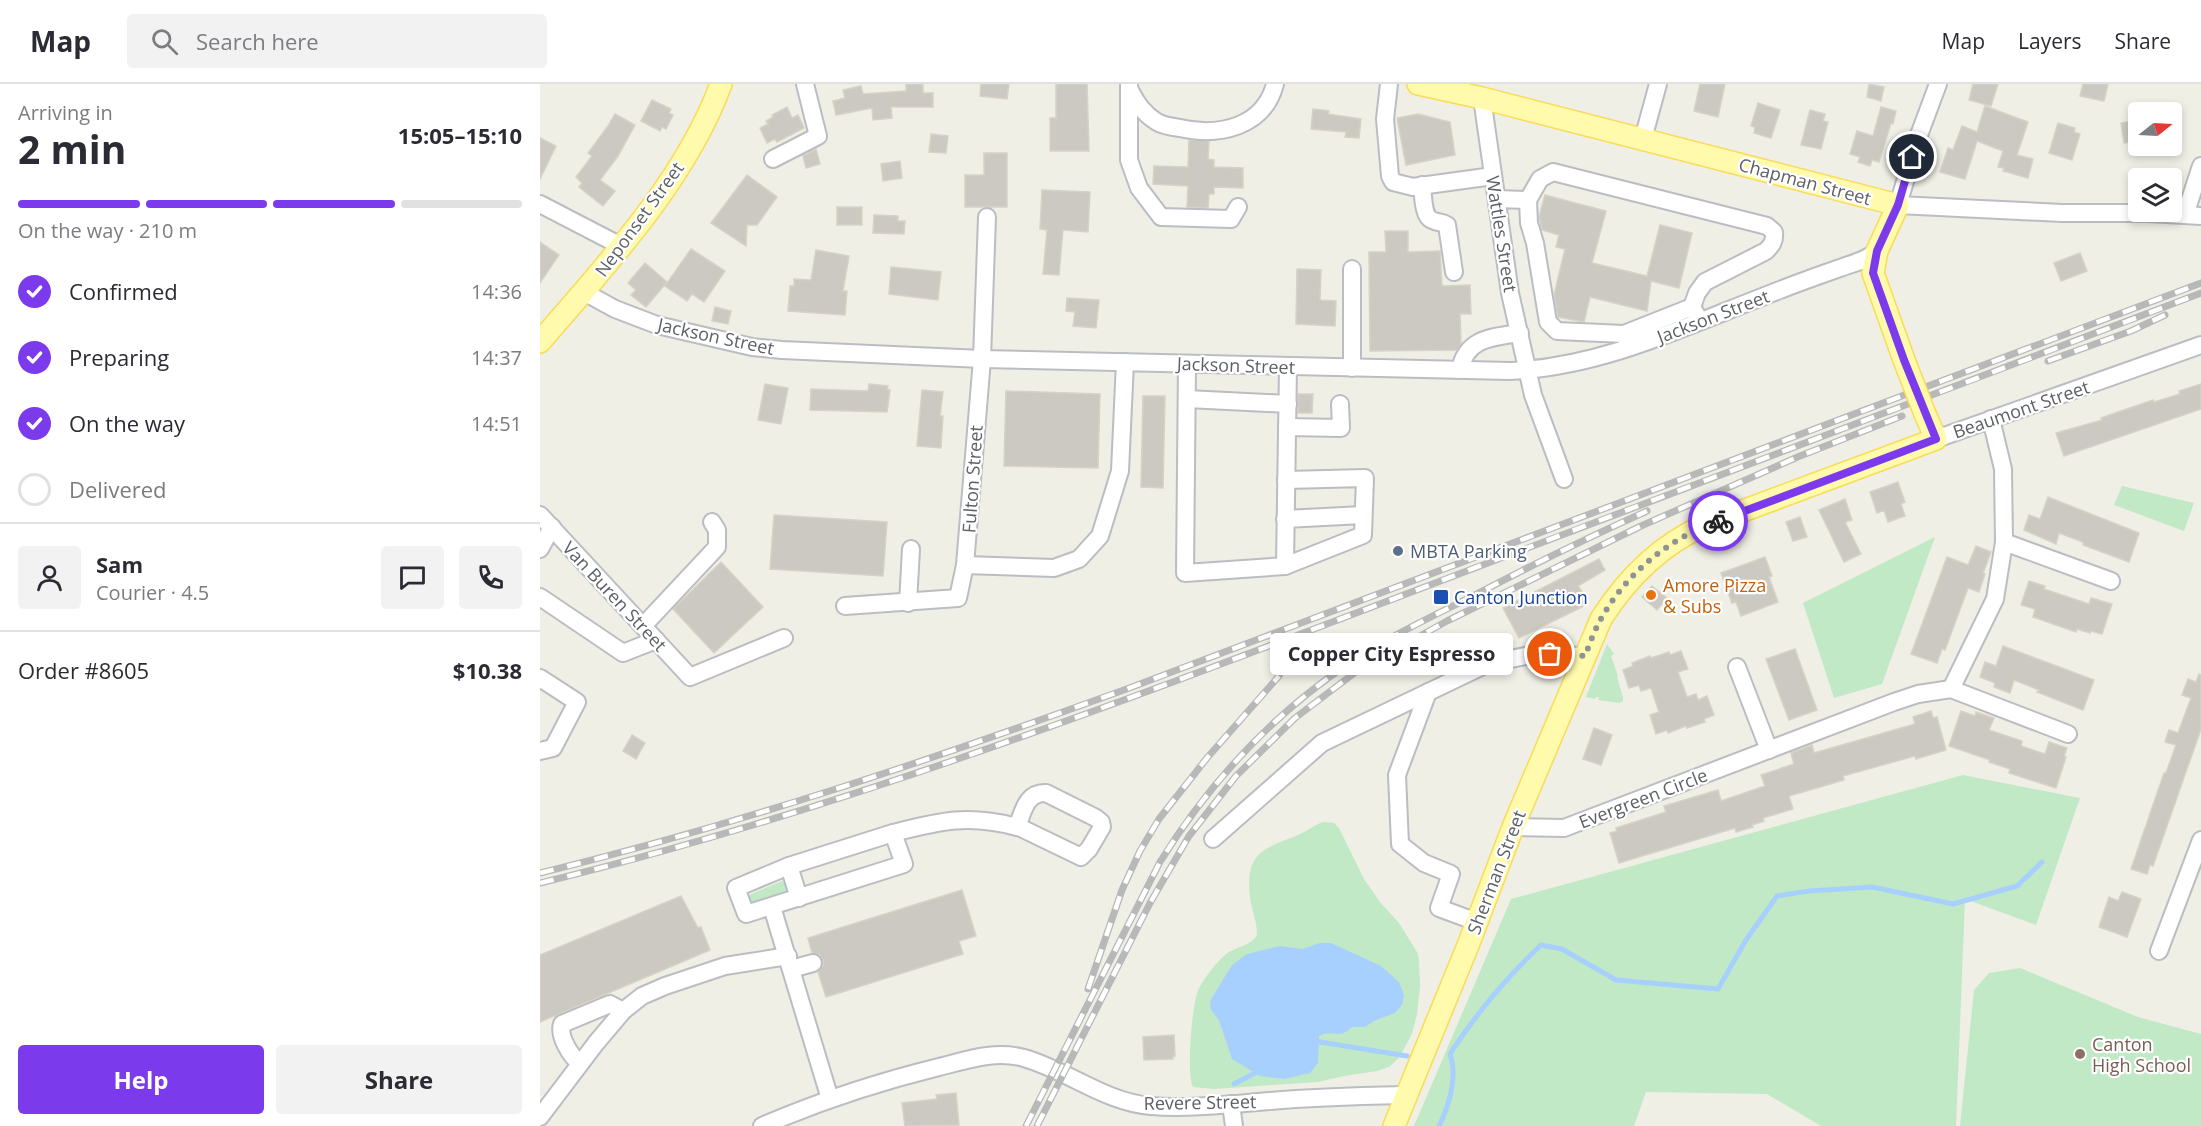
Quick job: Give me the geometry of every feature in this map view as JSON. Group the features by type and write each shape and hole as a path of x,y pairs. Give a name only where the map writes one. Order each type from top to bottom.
{"main road":[{"name":"Neponset Street","path":"540,342 641,222 678,167 710,113 721,84"},
{"name":"Chapman Street","path":"1418,84 1482,98 1898,205"},
{"path":"1898,205 1877,251 1873,273 1904,360 1936,439"},
{"name":"Beaumont Street","path":"1601,619 1619,592 1644,565 1683,536 1705,525 1936,439"},
{"name":"Sherman Street","path":"1394,1126 1513,827 1601,619"}],"street":[{"path":"773,159 818,136 805,84"},
{"path":"1129,85 1139,108 1159,123 1189,130 1220,132 1251,121 1272,97 1275,84"},
{"path":"1389,84 1385,119 1390,176 1393,182 1413,187 1493,176"},
{"path":"1643,139 1658,84"},
{"path":"1898,205 1919,135 1938,84"},
{"path":"1129,85 1129,160 1139,188 1161,217 1231,219 1238,207"},
{"name":"Wattles Street","path":"1482,98 1510,293 1533,395 1564,479"},
{"path":"2193,215 2201,166"},
{"path":"1627,340 1557,331 1548,322 1535,243 1529,223 1528,200 1540,179 1553,172 1757,223 1767,226 1774,232 1775,239 1766,251 1705,282 1697,293 1696,314"},
{"path":"1422,185 1427,217 1447,225 1454,272"},
{"path":"1497,199 1528,200"},
{"path":"540,204 621,246"},
{"name":"Chapman Street","path":"1898,205 2062,213 2193,215"},
{"name":"Fulton Street","path":"908,603 958,598 965,565 982,359 987,217"},
{"name":"Jackson Street","path":"584,292 615,309 657,325 752,347 822,353 1288,367 1528,370 1606,355 1627,340 1696,314 1779,290 1864,260 1877,251"},
{"path":"1352,269 1352,368"},
{"path":"1460,370 1462,358 1480,341 1490,337 1520,333"},
{"name":"Beaumont Street","path":"1936,439 2201,345"},
{"path":"965,565 1054,568 1079,559 1100,536 1120,471 1125,362"},
{"path":"1187,364 1185,573 1285,566 1363,535 1365,478 1286,480"},
{"path":"1285,566 1288,367"},
{"path":"1187,399 1288,404"},
{"path":"1287,427 1341,428 1340,404"},
{"path":"1951,689 1995,599 2004,542 2003,469 1991,419"},
{"name":"Van Buren Street","path":"540,515 690,677 784,638"},
{"path":"1286,519 1363,515"},
{"path":"643,626 717,547 717,530 712,522"},
{"path":"540,549 552,527"},
{"path":"2004,542 2111,581"},
{"path":"845,606 908,603 911,549"},
{"path":"540,597 623,653 656,640"},
{"path":"1213,839 1322,744 1487,664 1530,655 1585,656"},
{"path":"1737,667 1769,750"},
{"path":"540,679 577,702 553,748 540,751"},
{"name":"Evergreen Circle","path":"1513,827 1564,828 1918,694 1951,689 2068,734"},
{"path":"1428,692 1397,775 1400,844 1424,862 1451,874 1439,908 1477,922"},
{"path":"893,833 904,864 746,914 736,888 789,866 893,833 945,820 993,821 1017,827 1081,857 1089,849 1102,827 1101,822 1096,818 1046,794 1039,793 1029,798 1017,827"},
{"path":"2159,951 2201,840"},
{"path":"789,866 799,898"},
{"path":"772,907 830,1099"},
{"path":"540,1117 623,1011 642,996 725,966 813,963"},
{"path":"580,1063 572,1057 561,1031 562,1024 610,1004 623,1011"},
{"name":"Revere Street","path":"762,1126 830,1099 901,1076 984,1056 998,1055 1023,1058 1048,1067 1103,1095 1124,1102 1162,1107 1406,1095"},
{"path":"1231,1104 1234,1126"}],"green space":[{"path":"2122,486 2194,503 2184,531 2114,505"},
{"path":"1935,537 1882,684 1834,698 1803,603"},
{"path":"1607,644 1614,654 1611,656 1623,697 1623,701 1619,703 1598,700 1599,697 1595,699 1586,697"},
{"path":"1963,775 2080,798 2036,925 1965,899 1956,1126 1821,1126 1767,1094 1646,1092 1634,1126 1414,1126 1511,899"},
{"path":"1323,822 1334,823 1339,828 1364,879 1399,923 1417,952 1420,986 1412,1034 1399,1058 1389,1067 1377,1071 1318,1082 1214,1089 1193,1087 1190,1068 1191,1039 1198,991 1202,982 1227,953 1250,942 1257,935 1249,883 1250,871 1254,862 1266,849"},
{"path":"782,881 786,883 787,892 750,903 747,898 749,895"},
{"name":"Canton High School","path":"2020,968 2138,1017 2201,1034 2201,1126 1960,1126 1974,990 1989,973"}],"water":[{"path":"1320,943 1331,943 1381,966 1399,982 1404,995 1402,1005 1395,1013 1365,1027 1352,1027 1343,1033 1319,1036 1318,1063 1310,1073 1284,1079 1260,1076 1232,1059 1219,1020 1211,1010 1210,1001 1232,965 1247,954 1280,946 1302,949"}],"building":[{"path":"906,84 923,84 923,93 933,93 933,107 891,107 892,118 873,120 872,108 836,115 833,101 845,98 843,90 861,86 863,94 906,91"},
{"path":"981,84 1009,84 1007,99 980,96"},
{"path":"1056,84 1087,84 1089,151 1050,151 1050,118 1056,118"},
{"path":"1700,84 1725,84 1718,117 1694,111"},
{"path":"1869,84 1884,87 1881,101 1867,97"},
{"path":"1973,84 1998,84 1991,106 1969,100"},
{"path":"2083,84 2108,84 2104,101 2080,96"},
{"path":"652,100 671,109 669,113 673,115 666,129 662,127 660,131 641,121"},
{"path":"1758,103 1780,110 1771,138 1754,133 1755,127 1751,126"},
{"path":"1985,106 2028,122 2017,155 2033,159 2028,178 2003,171 2004,168 1998,167 2003,151 1977,141 1965,179 1940,172 1948,148 1953,150 1962,126 1977,132"},
{"path":"787,107 792,118 798,115 804,128 777,142 775,139 767,143 760,128 768,124 766,121 773,117 772,115"},
{"path":"1881,107 1896,111 1879,162 1872,160 1870,166 1858,162 1860,157 1850,154 1857,131 1873,136"},
{"path":"1313,109 1329,111 1328,114 1361,119 1359,138 1345,137 1346,132 1311,129"},
{"path":"1810,110 1825,114 1823,121 1828,122 1821,149 1801,145"},
{"path":"615,114 635,125 618,156 600,180 615,191 603,206 579,187 582,183 576,177 592,156 588,153"},
{"path":"1418,114 1450,122 1455,155 1406,165 1397,118"},
{"path":"2128,122 2128,142 2124,143 2121,123"},
{"path":"2058,123 2075,128 2074,132 2080,134 2072,160 2049,153"},
{"path":"931,134 948,136 946,153 929,152"},
{"path":"540,138 556,146 540,179"},
{"path":"1189,140 1209,141 1208,159 1214,160 1214,167 1243,168 1243,188 1214,187 1214,194 1209,194 1208,208 1187,207 1188,186 1153,184 1154,166 1188,167"},
{"path":"816,149 820,164 806,168 803,156"},
{"path":"984,153 1007,153 1007,207 965,207 965,175 984,175"},
{"path":"900,161 902,178 883,181 881,164"},
{"path":"747,175 777,197 757,225 747,225 746,246 711,223"},
{"path":"1042,190 1090,192 1088,232 1063,230 1059,275 1043,274 1047,230 1040,229"},
{"path":"1545,195 1606,211 1592,263 1647,276 1660,225 1692,233 1679,288 1651,281 1647,311 1590,297 1584,322 1558,317 1554,295 1565,249 1556,247 1559,235 1542,230 1539,217"},
{"path":"837,207 862,207 862,225 837,225"},
{"path":"874,215 898,216 898,221 905,221 904,234 873,233"},
{"path":"1385,231 1408,231 1408,252 1440,251 1442,286 1470,285 1471,314 1460,314 1461,344 1457,350 1370,351 1369,252 1386,252"},
{"path":"540,242 559,255 540,283"},
{"path":"691,249 725,271 704,302 692,294 687,301 665,286"},
{"path":"816,250 849,256 843,291 847,291 845,315 788,311 790,286 794,286 794,279 811,280"},
{"path":"2080,253 2087,271 2061,281 2054,263"},
{"path":"645,263 667,282 646,307 631,295 636,290 628,283"},
{"path":"891,267 941,272 938,300 889,294"},
{"path":"1297,269 1321,270 1320,300 1336,301 1335,326 1296,324"},
{"path":"1067,298 1099,300 1096,328 1073,326 1075,312 1066,311"},
{"path":"715,307 731,311 728,324 712,321"},
{"path":"765,384 788,388 781,424 758,420"},
{"path":"869,384 888,386 887,389 890,390 887,412 810,410 811,389 868,391"},
{"path":"2201,384 2201,409 2064,456 2056,433 2102,420 2101,418 2153,400 2154,402 2180,394 2179,391"},
{"path":"922,390 943,392 940,416 943,416 941,448 917,446"},
{"path":"1006,391 1100,394 1098,468 1004,466"},
{"path":"1298,394 1313,394 1312,413 1298,413"},
{"path":"1143,396 1165,396 1163,488 1141,487"},
{"path":"1898,482 1905,502 1901,504 1905,516 1888,522 1884,510 1877,513 1870,492"},
{"path":"2048,497 2139,533 2129,562 2083,545 2083,542 2059,533 2056,544 2024,530 2029,515 2040,519"},
{"path":"1845,499 1852,520 1845,522 1861,554 1844,562 1819,510"},
{"path":"774,515 887,522 883,576 770,569"},
{"path":"1800,517 1807,537 1793,541 1786,522"},
{"path":"1976,546 1991,552 1983,573 1985,574 1979,592 1968,588 1945,650 1942,649 1937,663 1911,654 1947,557 1968,565"},
{"path":"1765,557 1778,602 1741,616 1736,602 1732,603 1721,573"},
{"path":"1599,559 1605,570 1578,586 1585,596 1582,607 1519,638 1503,608"},
{"path":"721,562 763,607 714,653 673,609"},
{"path":"2029,581 2045,586 2044,589 2089,604 2091,598 2112,604 2102,634 2077,629 2076,632 2033,617 2035,609 2021,605"},
{"path":"1652,586 1667,598 1657,610 1642,597"},
{"path":"2003,646 2094,680 2083,710 2037,692 2039,690 2014,680 2010,693 1994,687 1995,683 1980,677 1985,662 1996,666"},
{"path":"1795,649 1817,710 1789,720 1766,659"},
{"path":"1681,651 1688,669 1678,672 1687,697 1696,694 1698,700 1707,696 1714,715 1704,719 1705,722 1687,728 1686,726 1668,733 1667,730 1656,734 1650,715 1659,712 1651,688 1641,691 1639,685 1629,688 1623,670 1633,666 1632,663 1650,656 1651,658 1669,652 1670,655"},
{"path":"2199,674 2201,675 2201,729 2153,866 2150,865 2147,874 2131,869 2176,745 2165,742 2169,730 2178,733 2191,698 2182,695 2188,679 2196,682"},
{"path":"1931,711 1933,718 1937,717 1946,750 1843,776 1844,780 1789,796 1793,809 1763,818 1764,821 1752,825 1753,827 1736,832 1735,828 1619,863 1610,833 1617,831 1616,828 1666,812 1664,806 1718,790 1721,801 1765,786 1761,775 1794,764 1791,753 1812,745 1814,753 1915,724 1913,717"},
{"path":"1961,711 1975,716 1976,712 1994,718 1989,730 2022,741 2021,746 2045,754 2049,742 2067,748 2056,788 2009,773 2010,769 1989,762 1990,760 1949,746"},
{"path":"1594,728 1612,735 1601,765 1583,759"},
{"path":"632,735 645,743 636,759 623,751"},
{"path":"962,890 976,936 959,941 963,954 826,997 818,972 823,966 823,960 820,955 812,953 808,938"},
{"path":"2122,892 2141,899 2127,937 2099,927 2109,897 2118,901"},
{"path":"681,896 698,928 701,927 710,950 540,1022 540,955"},
{"path":"1174,1035 1175,1056 1173,1059 1144,1060 1143,1037"},
{"path":"956,1093 959,1125 905,1126 902,1103 937,1099 936,1095"}],"waterway":[{"path":"1439,1126 1453,1081 1450,1054 1492,997 1541,945 1562,949 1616,980 1718,989 1746,940 1777,896 1809,891 1872,887 1953,904 2017,886 2042,862"},
{"path":"1312,1042 1407,1056"},
{"path":"1234,1084 1259,1071"}],"railway":[{"path":"540,873 764,811 912,764 1059,713 2201,283"},
{"path":"540,883 764,822 986,749 1204,670 2201,293"},
{"path":"2048,361 2131,331 2165,315"},
{"path":"1037,1126 1150,903 1189,836 1236,776 1295,718 1357,671 1447,621 1641,526 1800,456 1902,416"},
{"path":"1026,1126 1160,862 1221,778 1269,727 1322,682 1381,644 1539,562 1647,511"},
{"path":"1088,989 1122,890 1140,851 1159,819 1207,758 1279,676"}],"way so far":[{"path":"1550,654 1585,656 1601,619 1612,602 1644,565 1683,536 1718,521"}],"place":[{"name":"MBTA Parking","path":"1398,551"},
{"name":"Amore Pizza & Subs","path":"1651,595"},
{"name":"Canton Junction","path":"1441,597"},
{"name":"Copper City Espresso","path":"1550,654"},
{"name":"Canton High School","path":"2080,1054"}],"route":[{"path":"1718,521 1936,439 1904,360 1873,273 1877,251 1898,205 1912,157"}]}
